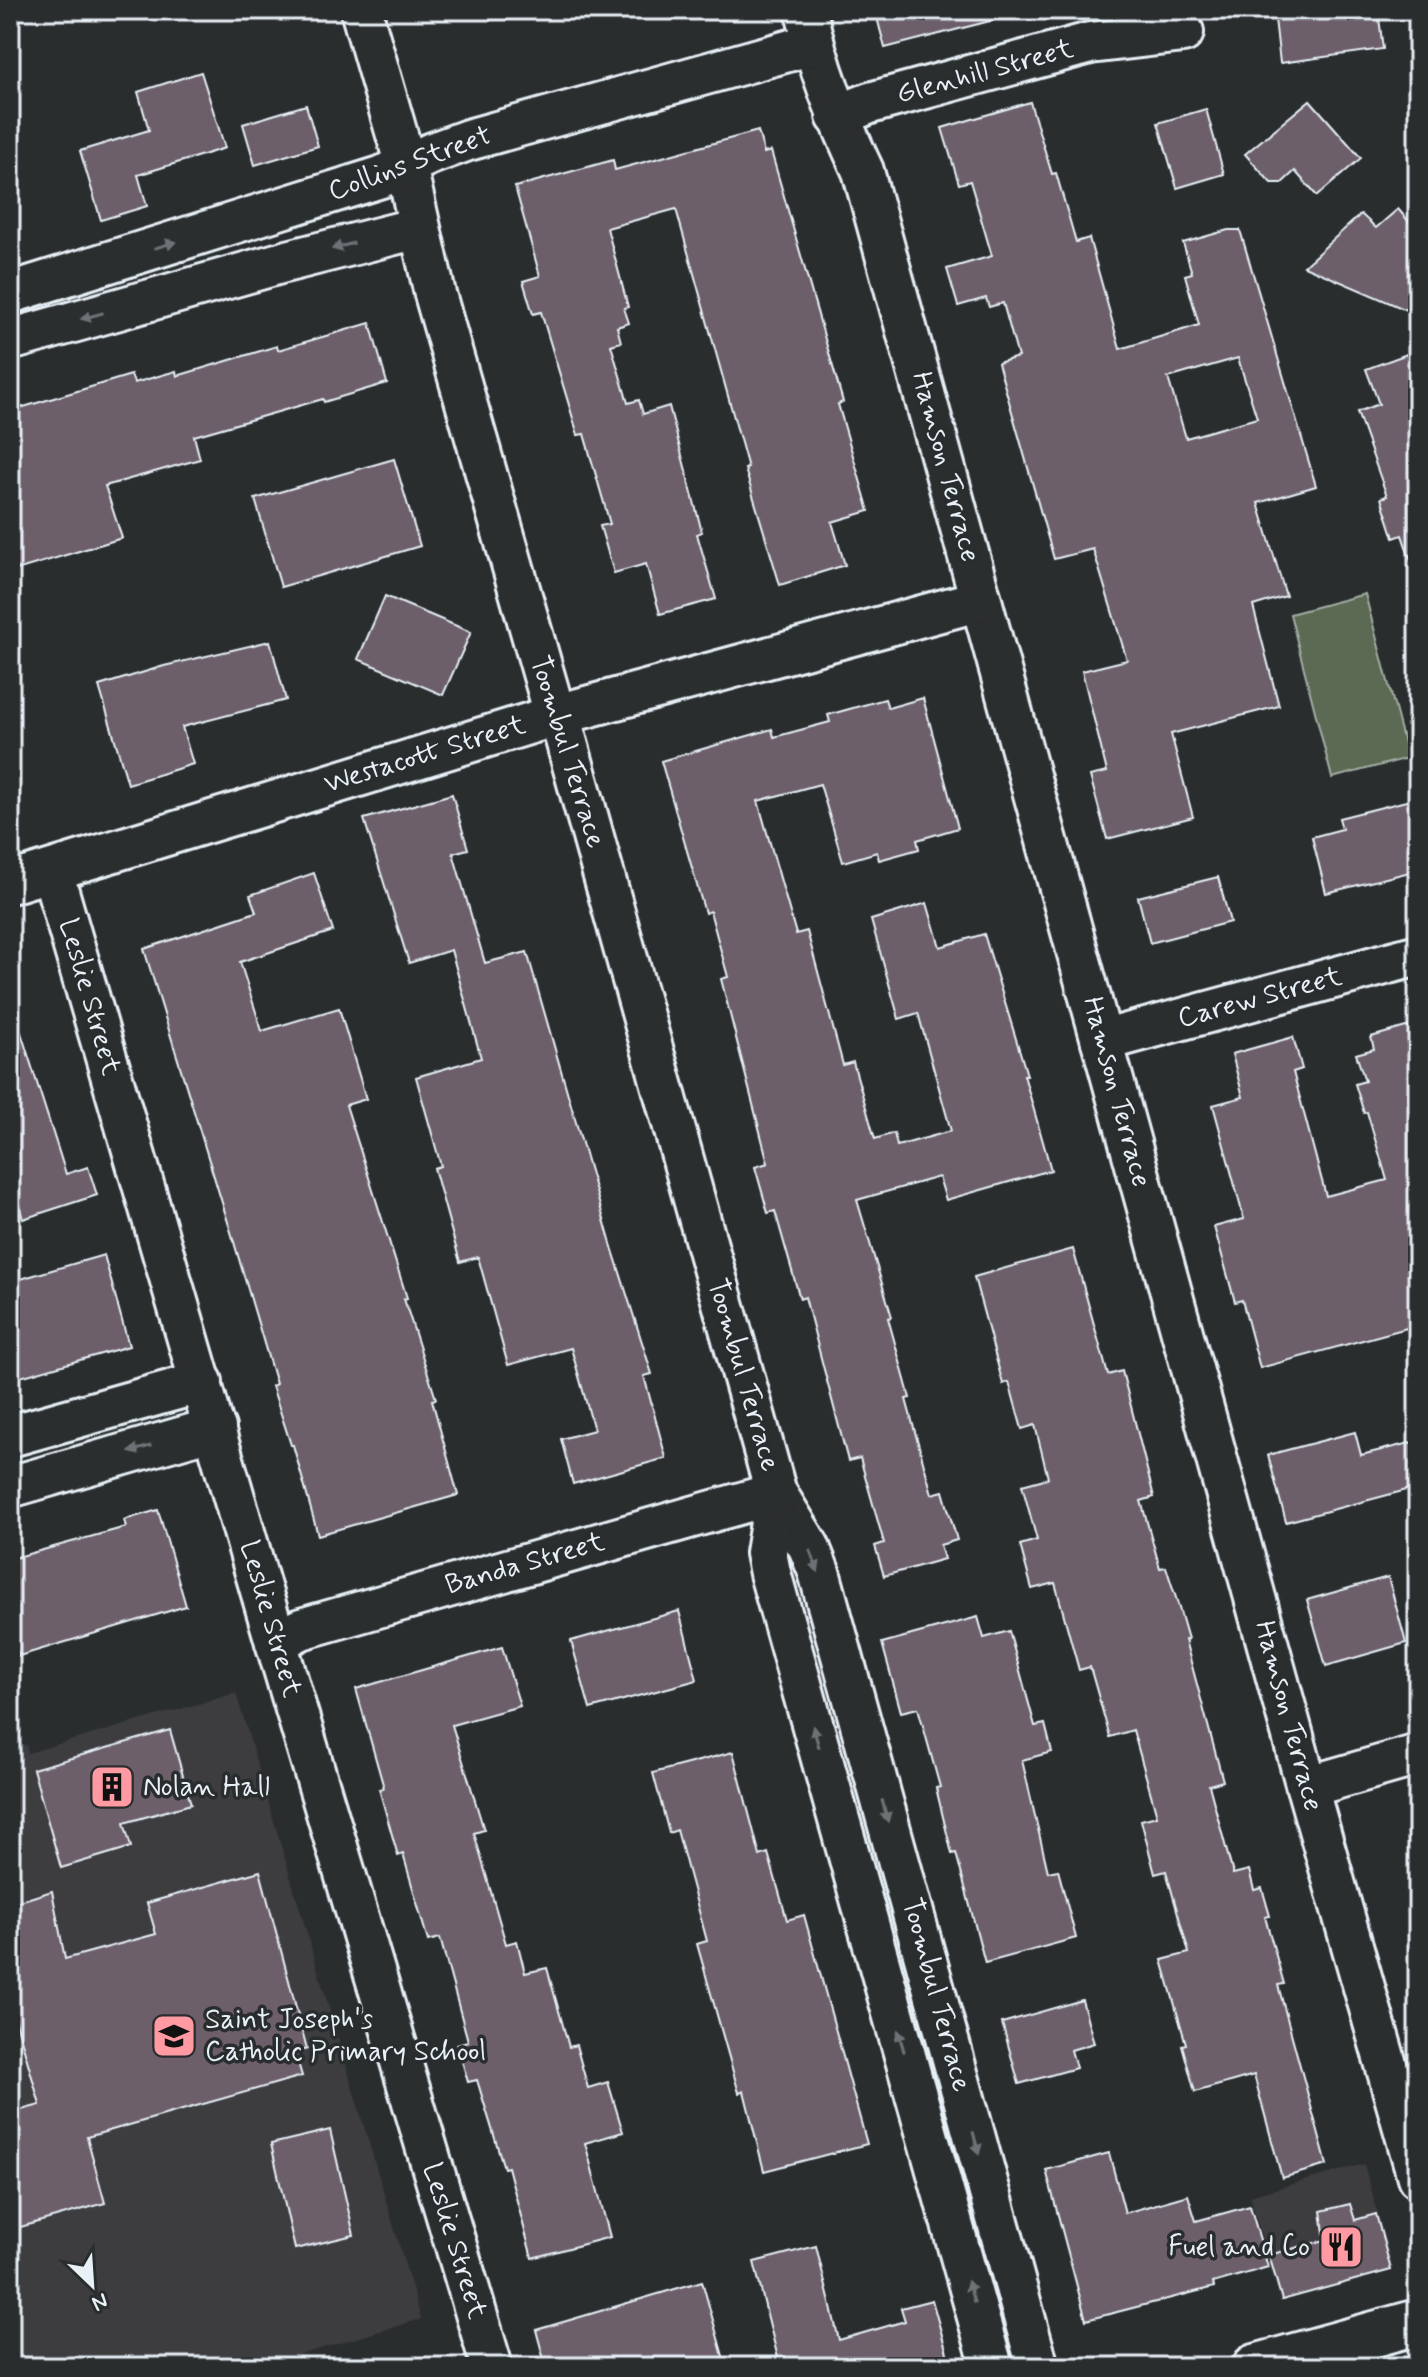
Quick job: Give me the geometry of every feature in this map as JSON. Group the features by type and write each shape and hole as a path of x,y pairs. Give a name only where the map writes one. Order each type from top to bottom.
{"street":[{"name":"Toombul Terrace","path":"361,10 406,166 418,228 443,324 565,736 776,1493 809,1547 819,1572 1038,2367"},
{"name":"Collins Street","path":"10,293 381,177 468,140 809,27"},
{"name":"Hamson Terrace","path":"809,27 837,116 863,171 1307,1787 1418,2177"},
{"name":"Glenhill Street","path":"837,116 870,103 1090,43 1183,32"},
{"name":"Collins Street","path":"10,340 284,262 418,228"},
{"name":"Westacott Street","path":"10,883 557,715 981,600"},
{"name":"Leslie Street","path":"52,871 276,1642 492,2367"},
{"name":"Carew Street","path":"1102,1041 1418,955"},
{"path":"10,1436 202,1382"},
{"path":"10,1487 215,1428"},
{"name":"Toombul Terrace","path":"776,1493 766,1553 770,1573 992,2367"},
{"name":"Banda Street","path":"276,1642 301,1629 776,1493"},
{"path":"1307,1787 1418,1755"},
{"path":"1255,2367 1337,2356 1418,2322"}],"shaded area":[{"name":"Saint Joseph's Catholic Primary School","path":"236,1693 421,2319 258,2367 10,2367 10,1749 26,1744 28,1753"},
{"path":"1364,2164 1393,2268 1280,2301 1250,2196"}],"green space":[{"path":"1365,594 1408,758 1332,778 1290,614"}],"building":[{"path":"875,10 992,10 994,20 885,48"},
{"path":"1274,10 1378,10 1383,49 1280,63"},
{"path":"201,72 225,148 138,175 147,206 101,220 80,151 149,130 138,92"},
{"path":"1310,100 1361,158 1317,196 1295,171 1282,183 1271,183 1245,154"},
{"path":"1030,102 1052,174 1056,173 1076,242 1089,238 1120,349 1199,325 1185,275 1192,273 1183,243 1228,230 1240,230 1316,486 1258,503 1286,596 1253,606 1279,706 1171,734 1193,817 1107,839 1090,776 1107,772 1082,671 1127,660 1093,549 1054,559 998,363 1018,357 1003,303 989,307 986,298 958,306 947,269 992,256 970,181 959,184 942,128","holes":["1238,358 1257,418 1186,438 1168,378"]},
{"path":"306,105 318,146 255,165 243,124"},
{"path":"1206,109 1224,174 1177,188 1158,123"},
{"path":"758,131 764,153 771,151 843,402 838,404 869,511 832,522 845,565 780,585 745,469 748,468 676,209 607,228 628,307 624,308 629,323 617,327 621,342 611,345 628,403 639,400 643,414 669,406 702,532 697,534 716,599 660,614 646,564 614,573 600,526 610,524 584,434 578,435 541,312 533,314 523,281 540,276 515,187 613,160 615,170"},
{"path":"1398,209 1418,232 1418,315 1304,266 1361,214 1376,228"},
{"path":"370,323 387,383 194,436 200,459 105,486 122,538 10,572 10,411 131,375 134,383 176,371 177,376 277,346 278,350"},
{"path":"1418,350 1418,570 1414,570 1402,535 1394,538 1381,498 1387,496 1357,412 1379,404 1366,369"},
{"path":"394,459 420,546 281,587 255,499"},
{"path":"385,596 471,632 443,695 358,659"},
{"path":"270,641 286,700 182,727 193,764 128,784 99,686 164,666"},
{"path":"923,698 958,828 917,840 919,849 879,860 877,852 843,862 820,784 758,801 796,934 807,931 843,1065 853,1062 875,1139 894,1133 897,1146 951,1131 918,1013 899,1019 871,920 927,903 940,947 984,934 1027,1075 1024,1075 1051,1170 946,1200 939,1177 857,1200 892,1317 888,1318 910,1398 906,1399 932,1494 943,1491 957,1540 940,1545 944,1559 884,1576 875,1546 884,1543 860,1458 848,1461 805,1297 800,1299 775,1211 768,1213 755,1167 768,1163 721,979 728,977 710,911 705,913 661,761 772,729 774,737 830,722 828,715 885,699 888,708"},
{"path":"452,794 468,849 453,853 485,963 527,952 652,1374 644,1376 666,1458 573,1484 561,1439 594,1430 571,1348 508,1365 478,1257 460,1262 434,1168 441,1166 416,1077 481,1058 451,950 409,963 364,819"},
{"path":"1418,798 1418,870 1326,893 1312,837 1342,829 1339,818"},
{"path":"314,873 333,931 240,962 262,1031 339,1008 366,1099 346,1105 407,1298 404,1299 436,1399 432,1400 458,1495 318,1535 293,1445 272,1386 276,1384 231,1232 144,949 256,912 250,895"},
{"path":"1218,877 1230,922 1150,943 1138,897"},
{"path":"17,1020 66,1174 88,1167 97,1195 23,1219 10,1178 10,1021"},
{"path":"1413,1025 1418,1043 1418,1325 1260,1368 1242,1300 1235,1302 1214,1227 1244,1219 1213,1105 1243,1097 1232,1054 1293,1037 1302,1069 1293,1072 1326,1196 1387,1180 1367,1112 1364,1113 1355,1084 1365,1081 1356,1054 1374,1049 1371,1037"},
{"path":"1073,1249 1108,1375 1122,1371 1154,1497 1141,1501 1160,1568 1166,1567 1177,1601 1223,1781 1209,1785 1233,1874 1249,1870 1254,1890 1262,1888 1270,1916 1265,1917 1284,1984 1278,1985 1327,2165 1282,2178 1254,2075 1195,2092 1182,2045 1186,2044 1162,1960 1189,1953 1166,1871 1155,1874 1141,1820 1157,1816 1133,1730 1110,1737 1090,1667 1079,1670 1055,1583 1032,1589 1020,1545 1037,1540 1022,1485 1048,1478 1035,1425 1022,1429 1009,1382 1003,1384 974,1277"},
{"path":"104,1255 129,1346 10,1380 10,1282"},
{"path":"1355,1432 1361,1455 1418,1441 1418,1487 1286,1522 1268,1455"},
{"path":"158,1510 186,1606 19,1656 10,1629 10,1559 126,1527 124,1520"},
{"path":"1388,1577 1406,1643 1326,1666 1307,1600"},
{"path":"679,1611 697,1680 590,1709 571,1641"},
{"path":"978,1617 984,1638 1009,1631 1035,1726 1045,1724 1052,1752 1022,1760 1048,1872 1058,1870 1076,1938 985,1963 956,1853 952,1854 936,1788 940,1787 918,1708 901,1712 882,1643"},
{"path":"502,1647 520,1706 452,1725 484,1830 474,1833 506,1944 517,1941 525,1973 547,1968 569,2047 576,2045 588,2088 608,2082 623,2132 585,2143 610,2237 532,2258 508,2167 504,2168 477,2080 468,2082 457,2044 468,2041 440,1938 428,1941 403,1854 398,1856 379,1789 384,1788 356,1689"},
{"name":"Nolan Hall","path":"170,1730 191,1804 124,1823 131,1847 61,1868 33,1769"},
{"path":"733,1752 760,1856 768,1853 787,1920 804,1915 867,2144 764,2171 744,2091 739,2093 697,1944 707,1941 677,1830 669,1833 653,1773"},
{"path":"260,1871 307,2049 295,2053 302,2076 87,2137 105,2203 10,2230 10,2113 40,2105 10,2000 10,1904 52,1891 65,1959 156,1934 147,1903"},
{"path":"1082,2000 1094,2043 1071,2050 1076,2068 1019,2084 1002,2023"},
{"path":"330,2130 354,2235 295,2249 271,2144"},
{"path":"1109,2153 1125,2213 1188,2195 1196,2221 1250,2206 1268,2267 1213,2283 1214,2287 1086,2320 1046,2170"},
{"name":"Fuel and Co","path":"1350,2204 1355,2220 1376,2214 1391,2270 1282,2300 1269,2255 1325,2240 1321,2211"},
{"path":"816,2246 839,2340 905,2321 901,2308 932,2300 951,2367 776,2367 774,2359 778,2358 754,2262"},
{"path":"702,2281 726,2367 546,2367 536,2330"}],"place":[{"name":"Nolan Hall","path":"112,1787"},
{"name":"Saint Joseph's Catholic Primary School","path":"174,2036"},
{"name":"Fuel and Co","path":"1341,2247"}]}
